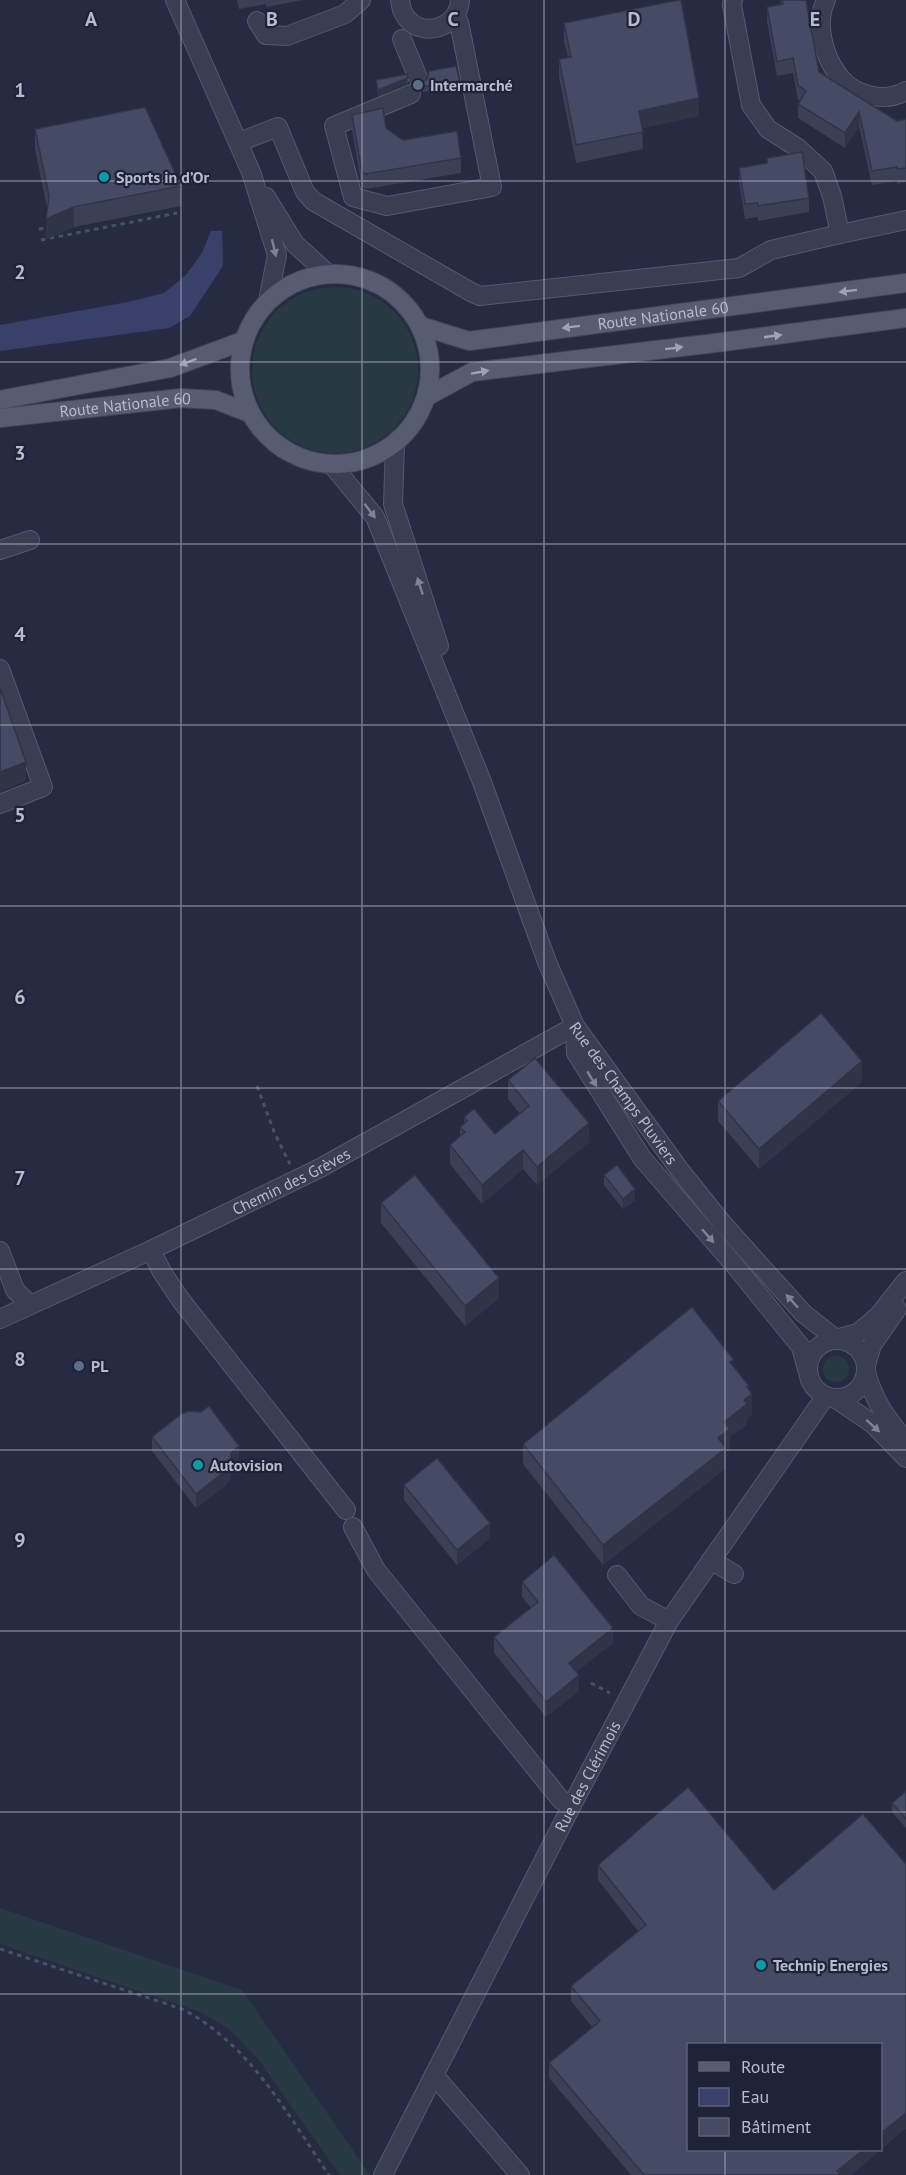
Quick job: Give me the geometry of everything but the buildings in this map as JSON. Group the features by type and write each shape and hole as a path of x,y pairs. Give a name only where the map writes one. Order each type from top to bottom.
{"main road":[{"path":"327,273 364,278 398,296 421,326 431,360 428,396 415,423 394,445 366,460 333,466 299,459 270,440 249,413 239,378 243,341 253,319 268,301 295,282 327,273"},
{"name":"Route Nationale 60","path":"421,326 469,341 906,284"},
{"name":"Route Nationale 60","path":"428,396 472,372 906,318"},
{"name":"Route Nationale 60","path":"0,400 170,368 243,341"},
{"name":"Route Nationale 60","path":"0,418 181,398 216,400 249,413"}],"street":[{"path":"175,0 239,142 251,172 277,255 268,301"},
{"path":"257,21 266,35 287,36 345,14 361,0"},
{"path":"399,0 404,14 414,25 424,29 435,29 446,25 457,9"},
{"path":"734,0 732,5 751,105 768,129 798,148 823,171 832,196 840,234"},
{"path":"826,0 820,24 829,56 839,76 858,90 877,98 896,97 906,91"},
{"path":"402,39 415,86 334,126 353,197 387,206 492,187 457,9"},
{"path":"239,142 278,127 304,192 313,201 480,296 739,268 771,250 906,220"},
{"path":"251,172 295,244 327,273"},
{"path":"394,445 393,504 482,782 547,962 575,1026"},
{"path":"333,466 375,517 482,782"},
{"path":"0,550 30,540"},
{"path":"0,669 42,787 0,804"},
{"name":"Chemin des Grèves","path":"0,1319 298,1179 575,1026"},
{"name":"Rue des Champs Pluviers","path":"575,1026 679,1169 723,1224 803,1313 836,1339"},
{"name":"Rue des Champs Pluviers","path":"575,1026 576,1053 642,1158 801,1347 807,1369"},
{"path":"151,1250 180,1299 350,1518 376,1570 561,1800 572,1805"},
{"path":"0,1251 15,1290 30,1305"},
{"path":"906,1281 879,1315 858,1333 818,1346 812,1353 807,1369 812,1386 854,1410 873,1424 906,1458"},
{"path":"830,1398 853,1394 860,1388 872,1345 906,1295"},
{"path":"836,1339 854,1345 864,1358 872,1393 884,1414 906,1442"},
{"name":"Rue des Clérimois","path":"383,2175 669,1621 830,1398"},
{"path":"711,1560 734,1574"},
{"path":"617,1575 641,1606 669,1621"},
{"path":"434,2075 520,2175"}],"path":[{"path":"41,240 177,213"},
{"path":"39,229 51,226"},
{"path":"257,1086 275,1134 298,1179"},
{"path":"591,1683 626,1701"},
{"path":"0,1949 182,2009 204,2021 245,2057 329,2175"}],"shaded area":[{"path":"335,287 367,293 394,311 412,338 418,370 412,402 394,429 367,447 335,453 303,447 276,429 258,402 252,370 258,338 276,311 303,293"},
{"path":"836,1356 845,1360 849,1369 845,1378 836,1382 827,1378 823,1369 827,1360"},
{"path":"0,1908 242,1990 370,2175 340,2175 258,2059 228,2028 200,2012 0,1944"}],"water":[{"path":"211,231 222,231 223,266 190,316 169,328 0,351 0,325 128,302 164,293 186,275 202,253"}],"place":[{"name":"Intermarché","path":"418,85"},
{"name":"Sports in d’Or","path":"104,177"},
{"name":"PL","path":"79,1366"},
{"name":"Autovision","path":"198,1465"},
{"name":"Technip Energies","path":"761,1965"}]}
